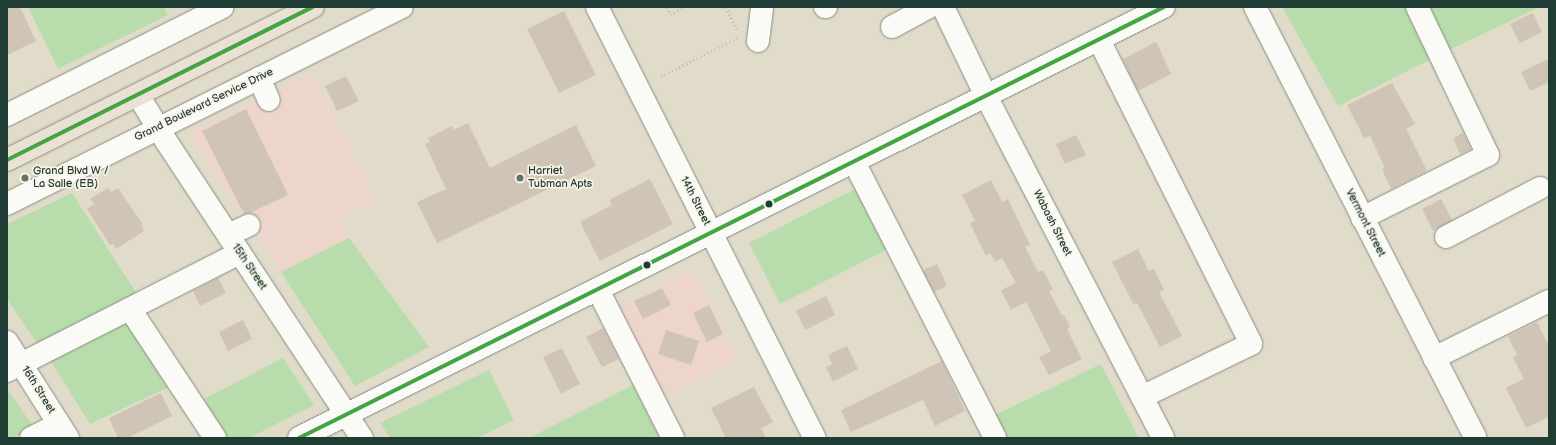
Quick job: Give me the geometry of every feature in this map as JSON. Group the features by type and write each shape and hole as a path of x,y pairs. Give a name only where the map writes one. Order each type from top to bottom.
{"main road":[{"path":"7,160 314,7"}],"street":[{"path":"7,115 223,7"},
{"name":"Grand Boulevard Service Drive","path":"7,204 402,7"},
{"name":"14th Street","path":"597,7 815,438"},
{"path":"747,37 762,7"},
{"path":"892,27 929,7"},
{"name":"Wabash Street","path":"943,7 986,96 1163,438"},
{"path":"299,438 1164,7"},
{"name":"Vermont Street","path":"1255,7 1476,438"},
{"path":"1362,218 1488,155 1417,7"},
{"path":"1098,40 1251,344 1142,397"},
{"path":"259,78 269,100"},
{"name":"15th Street","path":"138,95 158,129 362,438"},
{"path":"854,162 994,438"},
{"path":"1446,237 1540,188"},
{"path":"228,235 249,225"},
{"path":"14,367 240,253"},
{"path":"598,290 673,438"},
{"path":"1434,358 1549,301"},
{"path":"130,309 214,438"},
{"name":"16th Street","path":"7,342 14,367 64,431"},
{"path":"31,438 64,431"}],"path":[{"path":"667,7 670,14 684,7"},
{"path":"661,76 747,37 726,7"}],"shaded area":[{"path":"312,73 377,201 336,219 349,238 281,272 189,133"},
{"path":"694,269 739,359 661,398 615,309"}],"green space":[{"path":"28,7 164,7 168,15 58,69"},
{"path":"1282,7 1406,7 1431,59 1338,106"},
{"path":"1425,7 1539,7 1447,51"},
{"path":"857,188 888,249 780,304 749,243"},
{"path":"72,193 139,297 40,348 7,299 7,224"},
{"path":"349,238 429,347 355,386 281,272"},
{"path":"128,321 171,386 90,424 50,360"},
{"path":"283,358 314,405 249,438 227,438 204,399"},
{"path":"1101,364 1139,438 1005,438 993,416"},
{"path":"489,370 514,420 477,438 390,438 380,423"},
{"path":"633,385 660,438 529,438"},
{"path":"7,388 34,428 13,438 7,438"}],"building":[{"path":"7,7 20,7 36,41 7,55"},
{"path":"564,11 596,75 559,93 527,29"},
{"path":"1533,13 1542,32 1520,43 1510,24"},
{"path":"1156,42 1171,74 1138,91 1123,59"},
{"path":"1549,59 1549,82 1530,91 1521,72"},
{"path":"346,76 359,101 337,111 325,86"},
{"path":"1392,83 1415,124 1406,129 1427,171 1391,189 1382,169 1385,168 1370,136 1364,138 1347,105"},
{"path":"246,109 288,195 250,213 244,214 202,131"},
{"name":"Harriet Tubman Apts","path":"468,123 490,168 576,125 596,166 437,243 417,202 446,189 425,144 430,142 428,138 452,126 454,130"},
{"path":"1463,133 1471,149 1460,154 1453,138"},
{"path":"1076,135 1086,155 1065,164 1056,144"},
{"path":"650,179 673,224 600,261 580,222 612,205 609,200"},
{"path":"991,180 1002,202 1008,199 1030,245 1025,247 1038,272 1043,270 1053,289 1049,291 1062,316 1064,315 1070,327 1067,329 1082,359 1049,375 1039,357 1051,351 1026,302 1011,310 1001,290 1016,283 1002,258 995,262 990,253 986,256 970,223 975,221 962,195"},
{"path":"108,188 111,192 118,188 143,225 141,225 144,231 116,249 113,244 110,245 87,209 94,204 90,199"},
{"path":"1441,199 1452,220 1433,231 1422,209"},
{"path":"1138,249 1149,271 1154,269 1164,290 1159,292 1182,336 1160,347 1137,303 1134,305 1112,262"},
{"path":"937,264 947,286 934,292 923,270"},
{"path":"218,278 226,293 200,306 193,291"},
{"path":"662,288 671,305 643,319 634,301"},
{"path":"826,296 835,315 805,330 796,311"},
{"path":"709,305 723,334 707,342 693,313"},
{"path":"243,320 252,339 228,351 219,332"},
{"path":"1537,322 1549,346 1549,417 1526,428 1506,388 1524,379 1513,357 1517,355 1508,336"},
{"path":"603,328 619,359 602,367 586,337"},
{"path":"666,330 699,341 691,365 658,354"},
{"path":"847,346 858,369 833,382 826,367 832,364 828,355"},
{"path":"562,348 580,384 561,394 543,357"},
{"path":"942,361 965,411 935,426 923,400 851,432 841,410"},
{"path":"754,387 773,422 761,428 766,438 726,438 711,408"},
{"path":"161,393 172,416 127,438 118,438 109,418"}],"transit line":[{"path":"7,160 313,7"},
{"path":"299,438 1164,7"}],"place":[{"name":"Grand Blvd W / La Salle (EB)","path":"25,178"},
{"name":"Harriet Tubman Apts","path":"520,178"}]}
